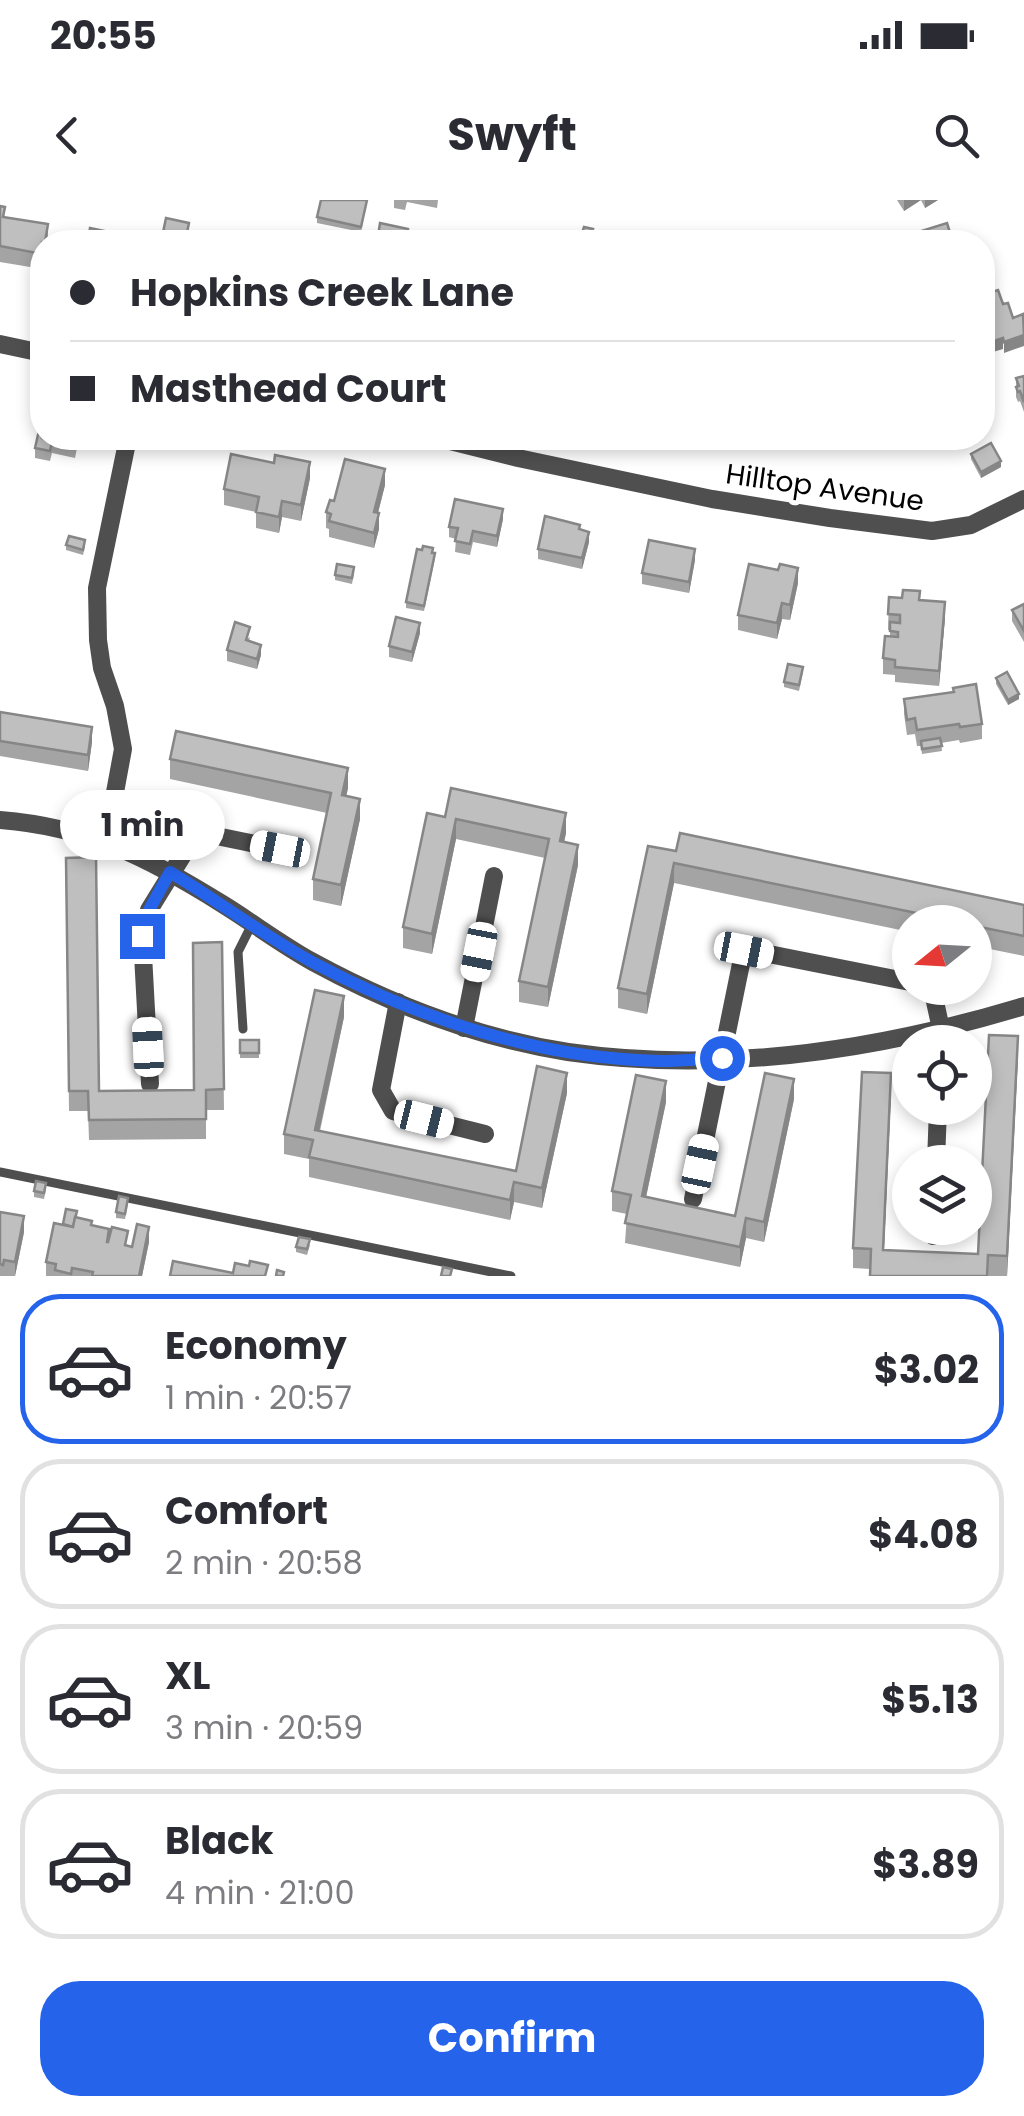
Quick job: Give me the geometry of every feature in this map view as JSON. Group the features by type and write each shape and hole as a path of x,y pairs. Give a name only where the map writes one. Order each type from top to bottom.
{"street":[{"path":"0,344 30,350"},
{"path":"106,841 123,749 102,668 97,588 126,450"},
{"name":"Hilltop Avenue","path":"485,450 712,499 932,530 971,525 1024,498"},
{"path":"0,820 58,828 106,841 170,872 313,962 464,1028 564,1051 661,1061 892,1042"},
{"path":"150,1084 142,936 149,910 170,872 198,832 280,849"},
{"path":"464,1028 494,876"},
{"path":"693,1199 744,950 892,979"},
{"path":"398,1002 381,1090 393,1112 485,1134"},
{"path":"971,1025 1024,1006"}],"lane":[{"path":"243,1029 238,952 252,924"},
{"path":"0,1172 511,1276"}],"building":[{"path":"321,200 367,200 361,227 317,217"},
{"path":"0,206 5,207 3,217 48,224 47,230 30,230 30,252 0,246"},
{"path":"166,218 189,223 188,230 164,230"},
{"path":"380,223 408,229 408,230 379,230"},
{"path":"947,223 949,230 924,230"},
{"path":"998,290 1003,304 1008,303 1013,318 1023,314 1024,335 995,341"},
{"path":"1024,376 1024,402 1016,378"},
{"path":"995,450 1001,461 981,472 971,454"},
{"path":"231,454 274,463 275,455 310,462 301,505 282,501 279,517 256,512 259,497 224,489"},
{"path":"345,459 385,469 374,512 379,513 374,533 329,521 331,514 326,512 330,500 334,501"},
{"path":"455,499 503,509 497,536 473,531 470,544 455,541 458,528 449,527"},
{"path":"545,516 580,525 579,529 589,532 582,558 538,549"},
{"path":"69,536 85,540 83,550 66,545"},
{"path":"649,540 695,549 689,582 642,573"},
{"path":"423,546 433,548 435,553 424,606 406,602 417,549 422,550"},
{"path":"337,564 354,567 352,578 335,575"},
{"path":"749,564 778,570 780,564 798,568 790,605 782,603 777,623 738,615"},
{"path":"903,590 920,591 919,600 945,602 939,671 895,667 895,660 883,658 885,636 898,637 898,632 890,631 890,622 900,623 900,615 888,614 889,597 902,598"},
{"path":"1024,604 1024,631 1012,610"},
{"path":"396,617 420,623 412,652 389,646"},
{"path":"235,622 250,627 246,640 261,645 257,659 227,650"},
{"path":"788,664 803,667 799,685 784,682"},
{"path":"1007,672 1019,694 1008,700 996,678"},
{"path":"976,684 982,724 917,730 915,718 907,720 904,699 954,692 953,688"},
{"path":"0,712 92,727 88,755 0,741"},
{"path":"176,731 348,768 342,795 360,799 341,885 313,879 331,793 170,759"},
{"path":"940,738 942,746 922,749 921,741"},
{"path":"451,788 566,813 560,841 578,845 548,987 519,981 549,839 456,819 432,934 403,927 427,813 445,817"},
{"path":"680,833 1024,905 1024,936 992,929 992,905 892,908 674,863 647,994 618,988 648,846 676,851"},
{"path":"96,857 99,1091 194,1090 193,943 222,942 224,1089 206,1090 206,1119 89,1120 88,1091 69,1091 66,858"},
{"path":"315,990 344,996 315,1130 516,1171 537,1066 567,1073 542,1188 514,1182 510,1200 309,1157 313,1140 284,1134"},
{"path":"992,1035 1018,1036 1007,1256 988,1255 987,1276 870,1276 871,1249 853,1248 862,1072 891,1073 883,1250 978,1254 978,1245 992,1245 992,1145 983,1145 984,1125 992,1125"},
{"path":"240,1040 259,1040 259,1053 240,1053"},
{"path":"765,1073 794,1079 764,1222 746,1218 740,1247 625,1223 631,1195 612,1191 636,1075 666,1081 642,1196 735,1216"},
{"path":"36,1181 46,1183 44,1193 34,1191"},
{"path":"119,1196 128,1198 125,1214 116,1212"},
{"path":"66,1209 77,1211 73,1227 63,1224"},
{"path":"0,1212 24,1216 15,1262 4,1260 3,1265 0,1264"},
{"path":"75,1217 109,1229 107,1242 112,1227 128,1231 125,1245 132,1247 137,1224 149,1227 139,1276 92,1276 93,1272 72,1268 71,1274 55,1270 56,1264 46,1262 54,1223 73,1227"},
{"path":"299,1237 310,1239 307,1249 296,1247"},
{"path":"173,1261 233,1273 235,1263 268,1265 265,1276 170,1276"},
{"path":"443,1267 452,1269 450,1276 441,1276"}],"route":[{"path":"142,936 149,910 170,872 313,962 464,1028 614,1058 722,1058"}]}
